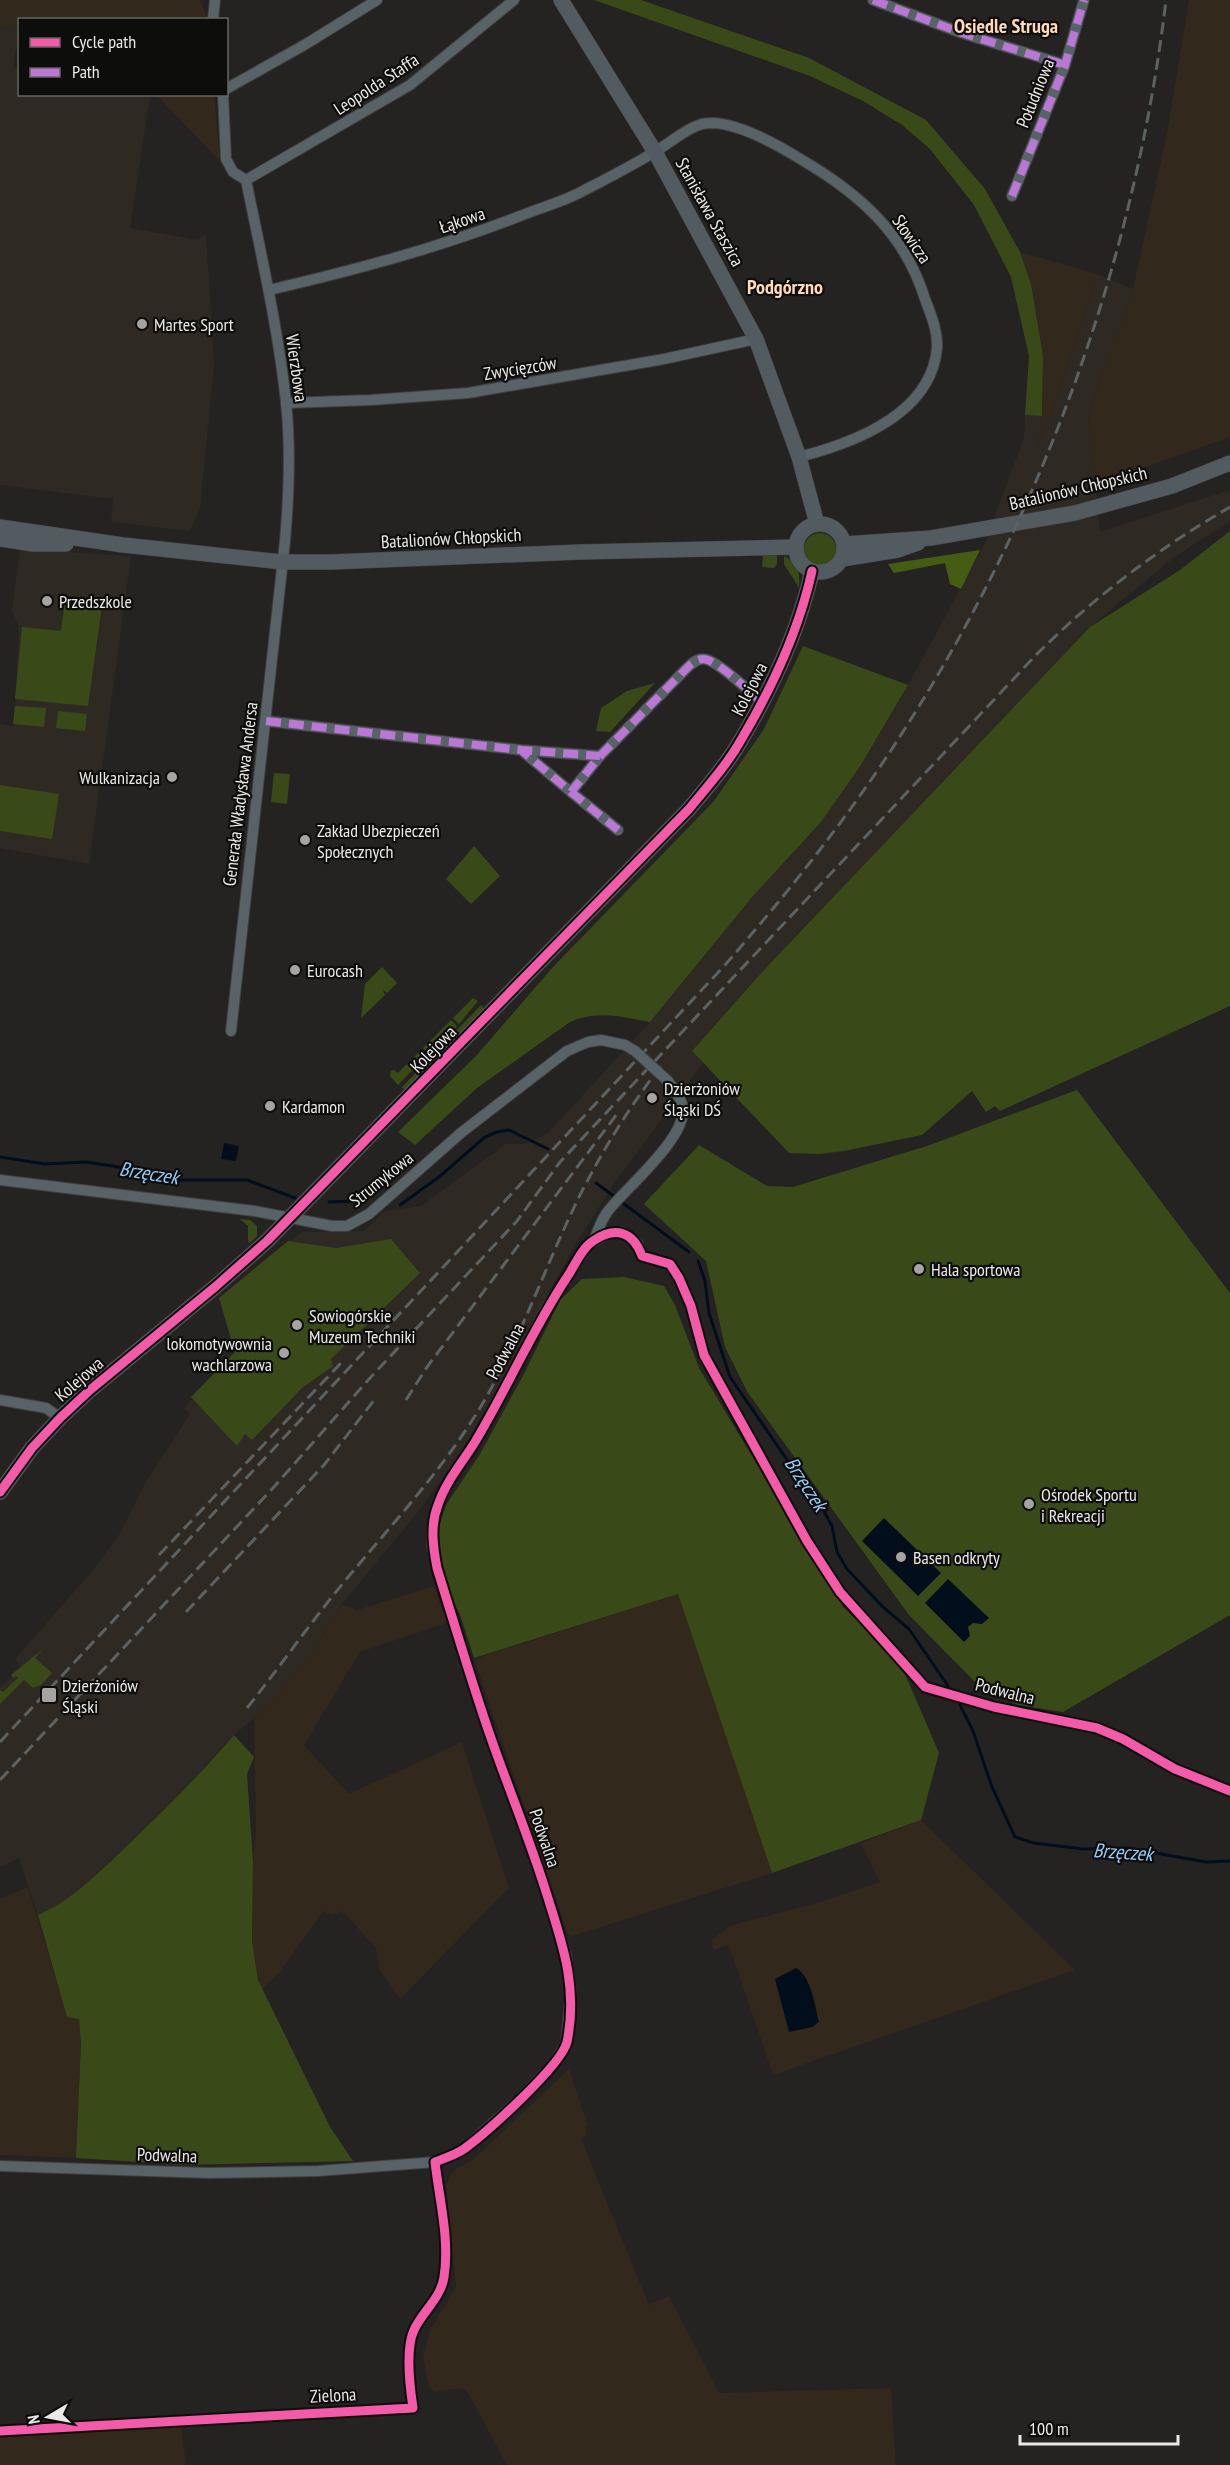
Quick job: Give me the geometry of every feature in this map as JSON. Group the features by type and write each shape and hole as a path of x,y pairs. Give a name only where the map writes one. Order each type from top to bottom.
{"main road":[{"name":"Stanisława Staszica","path":"561,0 655,152 756,339 800,457 817,524"},
{"name":"Batalionów Chłopskich","path":"843,552 898,550 931,538 1075,513 1172,486 1230,464"},
{"path":"817,524 831,527 842,537 843,552 829,571 812,571 800,562 796,547 800,535 810,526 817,524"},
{"name":"Batalionów Chłopskich","path":"0,527 108,543 282,562 796,547"},
{"name":"Batalionów Chłopskich","path":"0,539 33,544 108,543"},
{"name":"Kolejowa","path":"0,1492 32,1448 60,1418 90,1390 215,1287 291,1217 689,809 741,741 762,702 795,628 812,571"}],"street":[{"path":"213,18 215,0"},
{"path":"228,88 306,44 377,0"},
{"name":"Leopolda Staffa","path":"246,180 410,85 514,0"},
{"path":"873,0 962,33 1065,65"},
{"name":"Południowa","path":"1012,196 1065,65 1084,0"},
{"path":"223,96 226,159 234,172 246,180"},
{"name":"Słowicza","path":"655,152 701,124 717,123 760,137 824,173 859,198 886,226 913,265 934,324 937,346 934,363 926,383 910,402 867,433 800,457"},
{"name":"Łąkowa","path":"269,290 348,272 458,240 578,194 655,152"},
{"name":"Wierzbowa","path":"246,180 269,290 286,403 289,466 282,562"},
{"name":"Zwycięzców","path":"286,403 468,393 653,362 756,339"},
{"name":"Generała Władysława Andersa","path":"231,1031 282,562"},
{"path":"572,792 600,756 686,669 699,659 706,659 717,665 762,702"},
{"path":"266,721 521,750 600,756"},
{"path":"521,750 618,830"},
{"name":"Strumykowa","path":"0,1180 291,1217 338,1227 357,1221 382,1203 482,1116 567,1051 588,1042 601,1040 625,1045 635,1051"},
{"name":"Podwalna","path":"0,2166 219,2173 318,2171 435,2162 464,2149 519,2100 553,2065 566,2044 571,1990 566,1955 538,1866 492,1741 436,1568 432,1544 437,1506 454,1472 475,1443 546,1309 584,1251 594,1240 608,1211 666,1146 679,1128 682,1120 682,1105 668,1082 635,1051"},
{"name":"Podwalna","path":"594,1240 609,1233 621,1232 638,1244 642,1256 670,1264 691,1306 704,1355 807,1541 840,1592 925,1687 994,1707 1097,1728"},
{"path":"0,1400 46,1408 60,1418"},
{"name":"Zielona","path":"0,2431 412,2408 410,2358 413,2330 439,2291 444,2278 444,2235 435,2162"}],"shaded area":[{"path":"0,0 200,0 208,18 18,18 18,31 0,27"},
{"path":"1189,0 1230,0 1230,437 1095,485 1088,414 1133,289 1167,133"},
{"path":"0,27 18,31 13,68 18,69 18,96 150,96 130,228 198,240 206,234 214,364 200,508 190,531 111,522 113,499 0,485"},
{"path":"157,96 214,96 220,161"},
{"path":"1020,252 1097,274 1052,412 1035,450 1042,416 1043,356 1031,284"},
{"path":"1097,274 1133,289 1088,414 1100,532 1230,490 1230,521 1173,558 1090,627 763,971 692,1051 703,1063 614,1184 576,1243 465,1447 418,1512 342,1604 314,1650 276,1699 234,1735 168,1807 85,1887 52,1909 38,1915 19,1858 0,1867 0,1688 21,1667 15,1659 95,1568 121,1532 147,1480 190,1414 184,1408 235,1352 219,1298 302,1232 364,1231 385,1211 421,1206 506,1144 525,1144 548,1133 650,1022 753,896 821,822 861,765 896,707 984,545 1024,438 1025,415 1042,416 1037,446 1052,412"},
{"path":"20,549 131,556 89,864 0,848 0,724 14,726 19,626 12,611"},
{"path":"434,1586 447,1623 360,1652 304,1745 349,1794 462,1742 509,1888 400,1999 379,1969 376,1948 342,1911 333,1915 323,1911 280,1972 261,1990 252,1941 253,1861 256,1834 254,1718 276,1699 314,1650 342,1604 357,1610"},
{"path":"678,1594 772,1873 569,1937 474,1659"},
{"path":"921,1820 1075,1970 773,2075 729,1945 713,1950 712,1940 729,1926 817,1903 880,1882 861,1843"},
{"path":"28,1887 67,2016 79,2018 81,2044 76,2158 0,2155 0,1899"},
{"path":"569,2069 588,2127 585,2127 587,2135 581,2139 649,2305 669,2296 719,2393 891,2388 896,2465 507,2465 467,2391 462,2388 435,2392 429,2388 423,2357 430,2331 456,2286 446,2186 453,2171 475,2158"},
{"path":"181,2424 186,2465 0,2465 0,2434"}],"green space":[{"path":"594,0 641,0 809,58 926,120 985,189 1020,252 1031,284 1043,356 1042,416 1025,415 1029,356 1011,277 974,205 930,149 902,125 863,101 810,76"},
{"path":"1230,531 1230,1006 1000,1111 995,1106 986,1112 972,1091 922,1135 844,1151 819,1154 789,1153 692,1051 763,971 1090,627 1180,570"},
{"path":"820,533 831,538 836,549 831,560 820,565 809,560 804,549 809,538"},
{"path":"980,550 961,589 950,584 945,563 894,573 888,564"},
{"path":"763,555 777,555 777,564 774,568 762,567"},
{"path":"784,556 793,561 798,569 799,588 784,564"},
{"path":"65,602 102,605 88,706 15,699 22,627 61,631"},
{"path":"803,646 908,685 861,765 821,822 753,896 650,1022 600,1015 570,1022 477,1088 415,1145 398,1132 476,1056 553,967 714,801 764,729"},
{"path":"655,683 610,732 596,731 601,708 627,691"},
{"path":"15,706 46,708 44,727 13,724"},
{"path":"58,711 87,714 85,731 56,728"},
{"path":"274,773 290,774 287,804 271,802"},
{"path":"0,785 59,794 52,839 0,831"},
{"path":"474,846 500,876 471,904 446,879"},
{"path":"382,967 397,983 387,993 383,990 385,995 361,1018 365,984"},
{"path":"473,998 478,1001 459,1024 453,1018"},
{"path":"481,1005 484,1009 406,1089 401,1088"},
{"path":"451,1020 457,1026 429,1054 423,1048"},
{"path":"421,1050 426,1056 398,1085 390,1076 391,1071 398,1073"},
{"name":"Ośrodek Sportu i Rekreacji","path":"1077,1090 1230,1293 1230,1615 1063,1712 1018,1705 979,1686 909,1615 748,1393 725,1347 706,1261 644,1204 699,1145 767,1186 793,1187 930,1145"},
{"path":"240,1219 250,1220 257,1226 257,1236 250,1243 248,1226"},
{"name":"Sowiogórskie Muzeum Techniki","path":"391,1239 420,1273 331,1359 333,1366 303,1387 252,1440 245,1434 237,1446 191,1397 235,1352 219,1298 288,1241 336,1248"},
{"path":"624,1277 664,1286 675,1305 699,1368 843,1607 887,1650 905,1674 939,1753 921,1820 772,1873 678,1594 474,1658 460,1614 441,1579 436,1536 446,1505 480,1454 524,1374 560,1300 582,1279"},
{"path":"43,1649 35,1658 52,1673 41,1685 33,1688 24,1680 0,1704 0,1690 3,1692 18,1678 11,1675"},
{"path":"234,1735 254,1757 247,1774 253,1861 252,1941 258,1980 330,2127 353,2161 184,2165 76,2158 81,2044 79,2019 67,2017 38,1915 63,1902 95,1876 181,1793"}],"water":[{"path":"224,1143 239,1146 236,1161 221,1159"},
{"name":"Basen odkryty","path":"884,1518 941,1573 918,1596 862,1541"},
{"path":"948,1579 989,1618 982,1624 973,1623 968,1627 970,1636 964,1642 925,1603"},
{"path":"796,1968 809,1984 819,2022 812,2027 789,2032 775,1979"}],"waterway":[{"name":"Brzęczek","path":"400,1205 439,1177 485,1137 497,1132 509,1130 548,1149"},
{"name":"Brzęczek","path":"0,1157 45,1164 86,1162 132,1169 172,1180 247,1180 295,1198"},
{"name":"Brzęczek","path":"596,1183 615,1197"},
{"name":"Brzęczek","path":"329,1202 356,1201"},
{"name":"Brzęczek","path":"620,1201 689,1252"},
{"name":"Brzęczek","path":"698,1261 705,1281 709,1313 730,1377 799,1477 813,1491 832,1526 837,1552 847,1569 883,1607 909,1629 948,1686"},
{"name":"Brzęczek","path":"960,1705 973,1731 992,1787 1015,1837 1034,1843 1083,1849 1128,1848 1206,1862 1230,1861"}],"railway":[{"path":"0,1742 725,965 775,906 869,783 911,719 960,636 1004,551 1044,463 1078,373 1108,282 1133,189 1152,95 1166,0"},
{"path":"0,1780 273,1488 370,1378 517,1221 560,1162 1036,655 1104,593 1178,539 1230,507"},
{"path":"247,1708 331,1598 443,1462 479,1410 517,1336 590,1176 628,1112 661,1066"},
{"path":"406,1400 427,1367 617,1114"},
{"path":"159,1555 341,1363"},
{"path":"186,1612 324,1465 375,1399"}],"marked path":[{"path":"873,0 962,33 1065,65"},
{"path":"1012,196 1065,65 1084,0"},
{"path":"600,756 688,667 698,660 709,660 716,664 762,702"},
{"path":"266,721 521,750 600,756 571,792 521,750"},
{"path":"571,792 618,830"}],"cycle path":[{"path":"0,1492 32,1448 60,1418 267,1241 689,809 730,758 763,700 792,637 812,571"},
{"path":"0,2431 413,2408 409,2369 411,2338 417,2323 439,2292 446,2263 445,2234 435,2162 457,2153 474,2141 522,2099 551,2067 567,2042 571,2003 567,1967 553,1913 485,1720 437,1568 433,1544 435,1513 445,1488 475,1442 556,1294 582,1252 601,1236 616,1233 628,1236 634,1241 642,1256 670,1264 691,1306 704,1355 807,1541 840,1592 925,1687 994,1707 1097,1728 1123,1739 1175,1769 1230,1791"}],"place":[{"name":"Martes Sport","path":"142,324"},
{"name":"Przedszkole","path":"47,601"},
{"name":"Wulkanizacja","path":"172,777"},
{"name":"Zakład Ubezpieczeń Społecznych","path":"305,840"},
{"name":"Eurocash","path":"295,970"},
{"name":"Dzierżoniów Śląski DŚ","path":"652,1098"},
{"name":"Kardamon","path":"270,1106"},
{"name":"Hala sportowa","path":"919,1269"},
{"name":"Sowiogórskie Muzeum Techniki","path":"297,1325"},
{"name":"lokomotywownia wachlarzowa","path":"284,1353"},
{"name":"Ośrodek Sportu i Rekreacji","path":"1029,1504"},
{"name":"Basen odkryty","path":"901,1557"},
{"name":"Dzierżoniów Śląski","path":"49,1695"}],"district":[{"name":"Osiedle Struga","path":"1006,26"},
{"name":"Podgórzno","path":"785,287"}]}
